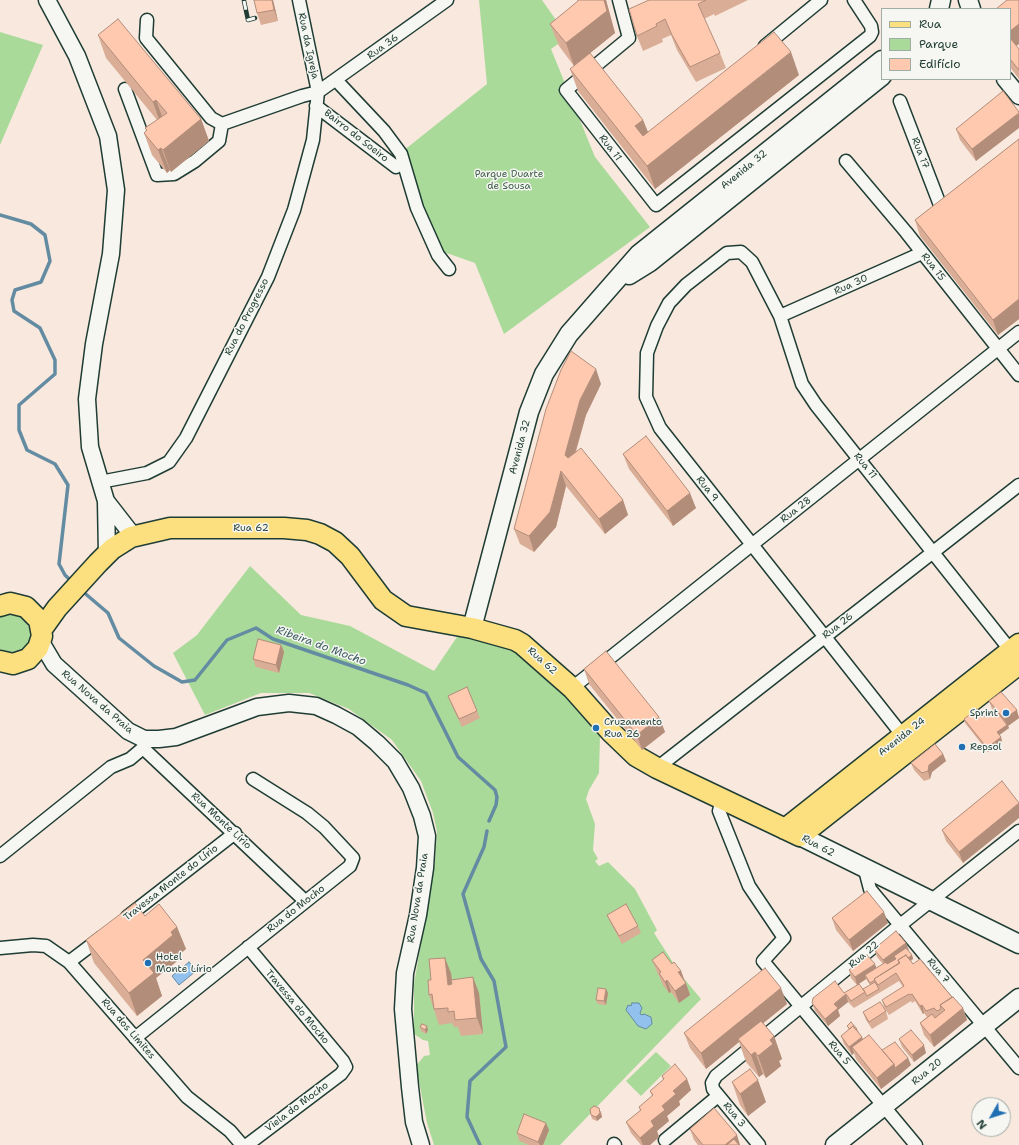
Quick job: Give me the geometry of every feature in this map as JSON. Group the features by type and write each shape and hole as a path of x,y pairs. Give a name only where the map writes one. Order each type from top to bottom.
{"main road":[{"name":"Avenida 32","path":"472,628 529,412 544,374 569,334 639,254 881,61"},
{"name":"Avenida 32","path":"611,287 650,262 881,77"},
{"name":"Rua 62","path":"28,659 34,654 38,628 101,561 123,541 170,528 284,528 307,530 320,534 335,542 350,556 383,600 406,616 472,628 522,644 572,688 610,731 631,751 657,768 792,832 865,870 931,900 1019,944"},
{"path":"3,602 18,604 38,628"},
{"name":"Avenida 24","path":"792,832 903,736 1016,653"},
{"name":"Avenida 24","path":"792,832 1016,653"},
{"path":"2,663 21,663 28,659"},
{"name":"Rua 20","path":"835,1145 1019,998"}],"street":[{"path":"47,0 77,56 108,136 116,190 111,254 94,344 87,399 90,447 106,501 134,537"},
{"name":"Rua da Igreja","path":"298,0 318,92"},
{"name":"Rua 36","path":"222,124 302,96 318,92 447,0"},
{"path":"619,0 625,18 636,13"},
{"path":"757,53 821,0"},
{"name":"Rua 11","path":"625,18 629,38 566,90 656,205 870,36 872,32 870,26 854,0"},
{"path":"125,89 156,175 174,174 195,162 219,141 222,124 211,118 146,38 147,20"},
{"path":"336,80 384,131 401,154 417,208 438,256 450,269"},
{"path":"1006,80 1019,96"},
{"name":"Rua do Progresso","path":"100,482 147,473 169,462 186,438 268,277 294,210 313,140 318,92"},
{"name":"Rua 17","path":"900,101 940,205"},
{"name":"Bairro do Soeiro","path":"316,106 396,167"},
{"name":"Rua 15","path":"846,161 906,232 1019,375"},
{"path":"929,214 952,196"},
{"path":"906,232 917,223"},
{"name":"Rua 9","path":"752,262 741,252 727,253 686,285 669,303 657,326 647,353 646,397 660,428 751,546 825,636 903,736"},
{"name":"Rua 30","path":"780,316 922,253"},
{"name":"Rua 11","path":"752,262 780,316 802,384 816,405 1016,653"},
{"name":"Rua 28","path":"572,688 1019,332"},
{"name":"Rua 26","path":"657,768 1019,485"},
{"path":"101,561 106,501"},
{"name":"Rua Nova da Praia","path":"38,628 54,664 128,731 144,743 176,737 257,707 289,703 316,706 358,727 395,761 411,788 422,816 427,836 425,868 418,915 405,973 403,1009 414,1122 421,1145"},
{"name":"Rua Nova da Praia","path":"28,659 54,664"},
{"path":"0,856 110,767 130,759 144,743"},
{"name":"Rua Monte Lírio","path":"144,743 305,901"},
{"name":"Rua do Mocho","path":"135,1038 350,866 353,858 324,827 307,813 253,779"},
{"name":"Rua 5","path":"722,799 719,811 750,886 784,938 763,960 800,1008 916,1145"},
{"name":"Rua 22","path":"712,1083 716,1076 931,900 1019,831"},
{"name":"Travessa Monte do Lírio","path":"70,962 235,833"},
{"name":"Rua 7","path":"865,870 870,889 899,926 1019,1068"},
{"name":"Rua dos Limites","path":"0,948 34,944 46,946 70,962 187,1097 230,1131 242,1145"},
{"name":"Travessa do Mocho","path":"248,947 343,1061 346,1067"},
{"name":"Viela do Mocho","path":"247,1145 341,1074 346,1067"},
{"name":"Rua 3","path":"712,1083 713,1089 718,1096 759,1145"},
{"path":"665,1140 718,1096"}],"green space":[{"name":"Parque Duarte de Sousa","path":"479,0 542,0 568,37 551,49 595,157 650,227 504,334 475,263 438,250 403,151 487,84"},
{"path":"0,32 43,45 0,145"},
{"path":"250,566 301,615 350,626 434,671 459,634 493,641 535,662 600,736 599,773 589,790 586,799 595,824 593,850 598,859 595,861 599,866 608,862 635,889 657,930 654,933 681,975 701,999 560,1145 434,1145 427,1123 416,1066 424,1056 430,1055 428,1041 423,1040 414,1034 414,984 435,861 437,832 433,813 421,781 392,740 349,709 309,693 261,693 205,715 173,653 197,635"},
{"path":"7,614 20,616 25,619 31,632 28,646 23,651 10,655 0,652 0,616"},
{"path":"656,1052 671,1066 641,1096 626,1081"}],"water":[{"path":"189,962 196,971 179,985 172,976"},
{"path":"632,1003 639,1003 642,1008 640,1013 641,1015 644,1014 651,1017 652,1024 646,1029 638,1026 626,1010 628,1005 631,1006"}],"building":[{"path":"254,0 272,0 274,10 257,13"},
{"path":"578,0 604,0 607,11 566,43 550,24"},
{"path":"649,0 706,0 698,4 720,53 690,67 665,19 656,24 657,26 637,36 629,9"},
{"path":"1007,0 1019,0 1019,24 1011,30 1011,8 997,8"},
{"path":"118,19 201,119 163,150 161,148 158,150 144,133 147,130 145,128 167,113 156,100 153,102 98,35"},
{"path":"774,32 791,52 647,166 570,69 590,53 643,120 635,126 643,136"},
{"path":"1011,39 1019,49 1019,70 1011,60"},
{"path":"1003,91 1019,113 972,149 956,129"},
{"path":"1019,139 1019,299 993,320 915,220"},
{"path":"571,351 596,369 580,400 565,455 568,458 581,448 623,500 599,519 561,471 550,512 529,536 514,529 546,409 561,370"},
{"path":"646,436 690,493 667,511 623,454"},
{"path":"258,639 281,645 276,665 253,659"},
{"path":"606,651 659,717 637,735 584,669"},
{"path":"467,687 477,711 459,719 448,696"},
{"path":"1001,692 1017,710 1004,719 989,701"},
{"path":"977,709 984,717 995,709 1007,725 997,732 1001,737 987,748 964,719"},
{"path":"935,744 943,754 929,765 928,771 922,773 911,763"},
{"path":"1002,781 1019,803 959,852 942,830"},
{"path":"867,891 884,912 849,940 832,918"},
{"path":"135,903 145,916 159,904 177,927 171,932 173,935 143,960 154,973 129,993 86,940"},
{"path":"626,904 638,926 619,936 607,915"},
{"path":"896,931 906,943 883,960 874,949"},
{"path":"906,948 912,955 908,958 906,955 898,960 899,963 870,983 865,975 886,962 887,964 896,959 894,956"},
{"path":"663,952 672,964 674,962 681,971 678,972 686,983 675,991 667,980 665,982 659,973 661,972 652,960"},
{"path":"867,955 875,964 855,977 849,970"},
{"path":"906,955 913,964 920,959 952,997 940,1005 941,1009 937,1011 934,1008 926,1011 922,1005 920,1006 912,994 909,994 886,1007 882,1000 904,986 896,973 878,985 874,979 900,963 898,960"},
{"path":"445,958 448,985 452,984 451,980 473,977 477,1018 455,1020 454,1011 448,1012 448,1008 434,1009 432,994 429,995 428,980 431,980 429,959"},
{"path":"765,968 781,988 701,1053 684,1033"},
{"path":"835,981 844,993 859,984 865,992 851,1001 846,994 834,1004 838,1008 825,1019 812,1003 813,998"},
{"path":"875,982 879,989 867,996 863,989"},
{"path":"598,988 606,989 604,1001 596,1000"},
{"path":"953,997 963,1008 930,1035 920,1023 932,1014 935,1018 945,1010 940,1005"},
{"path":"880,1002 886,1011 869,1022 863,1012"},
{"path":"761,1021 774,1036 770,1040 773,1044 758,1056 755,1052 751,1055 738,1039"},
{"path":"851,1022 857,1029 856,1030 853,1026 850,1029 847,1026"},
{"path":"422,1024 427,1026 425,1030 420,1027"},
{"path":"853,1026 862,1037 849,1047 841,1036"},
{"path":"911,1030 924,1045 912,1055 899,1039"},
{"path":"869,1035 894,1064 877,1078 852,1047"},
{"path":"895,1042 908,1058 895,1068 894,1064 882,1050"},
{"path":"675,1064 687,1079 673,1091 676,1094 662,1106 665,1110 651,1121 654,1126 640,1138 626,1122 641,1110 639,1107 653,1095 650,1091 664,1079 662,1076"},
{"path":"750,1069 758,1080 740,1094 732,1082"},
{"path":"594,1106 599,1108 600,1113 596,1117 591,1115 590,1109"},
{"path":"714,1108 737,1135 725,1145 703,1145 690,1129"},
{"path":"524,1114 546,1123 538,1142 517,1133"},
{"path":"734,1139 739,1145 727,1145"}],"waterway":[{"name":"Ribeira do Mocho","path":"0,215 31,224 45,235 50,261 41,282 15,290 12,300 14,311 40,328 55,360 55,374 19,405 19,430 27,450 55,464 68,485 59,564 65,575 72,582"},
{"name":"Ribeira do Mocho","path":"81,590 108,613 119,638 154,666 182,682 195,680 227,640 256,628 273,639 408,685 426,693 458,757 495,790 497,797 496,805 489,821"},
{"name":"Ribeira do Mocho","path":"480,1145 467,1117 470,1081 506,1047 494,981 481,959 463,894 484,847 487,831"}],"railway":[{"path":"244,1 248,20 255,18"}],"place":[{"name":"Sprint","path":"1006,713"},
{"name":"Cruzamento Rua 26","path":"596,728"},
{"name":"Repsol","path":"962,747"},
{"name":"Hotel Monte Lírio","path":"148,963"}]}
